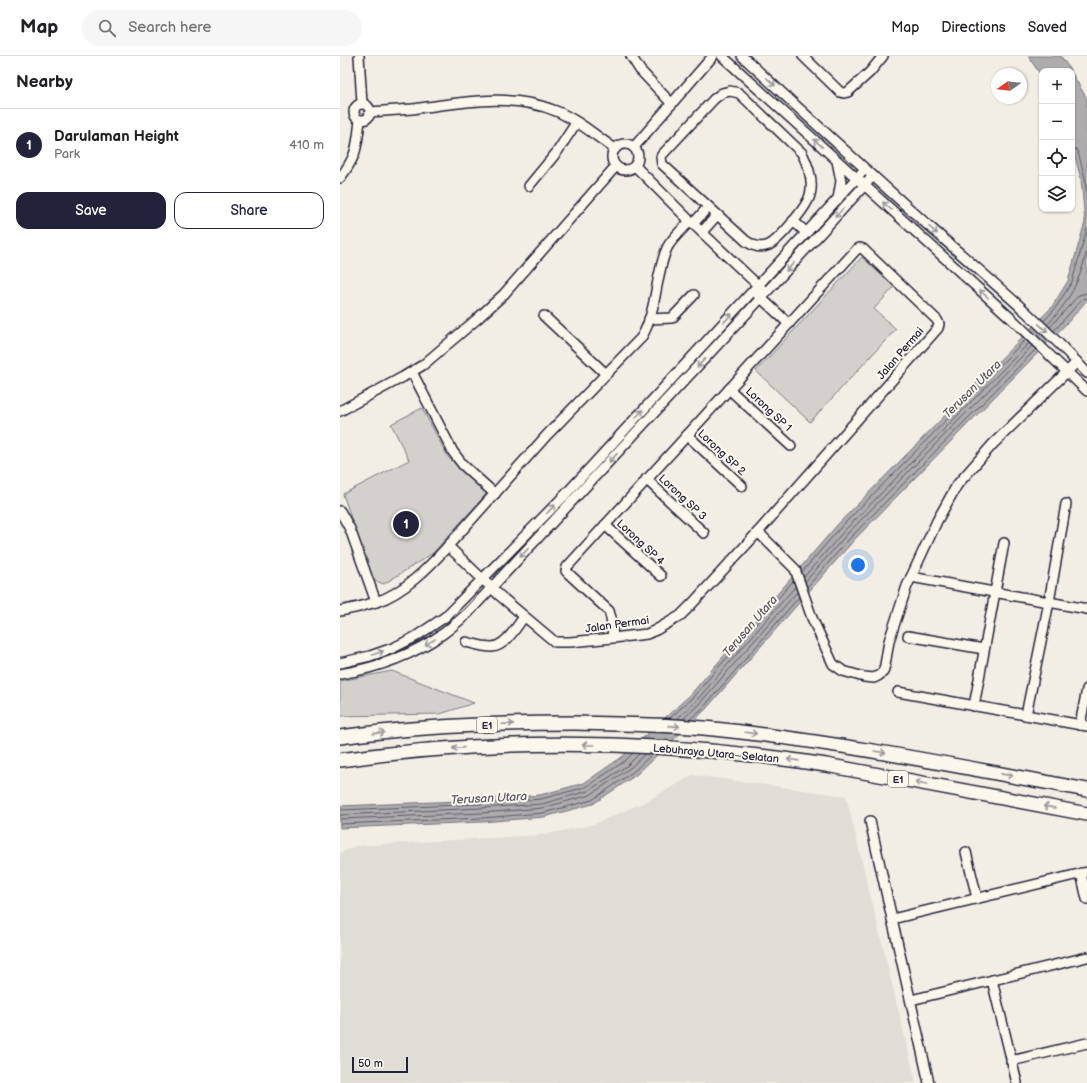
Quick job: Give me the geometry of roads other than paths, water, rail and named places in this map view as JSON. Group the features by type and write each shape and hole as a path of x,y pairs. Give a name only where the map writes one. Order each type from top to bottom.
{"highway":[{"name":"Lebuhraya Utara–Selatan","path":"340,737 458,726 525,723 635,724 712,729 866,750 1087,790"},
{"name":"Lebuhraya Utara–Selatan","path":"340,760 466,747 626,745 708,751 794,760 1087,814"}],"street":[{"path":"359,56 362,103"},
{"path":"631,56 640,70 672,104"},
{"path":"634,147 713,56"},
{"path":"722,56 1013,320 1087,392"},
{"path":"742,56 865,170 1022,308 1065,348 1087,373"},
{"path":"802,56 840,92 844,93 848,92 870,72 882,56"},
{"path":"730,91 739,93 802,153 807,162 811,178 810,195 804,208 768,245 756,247 746,241 717,215 664,167 661,158 662,155 714,99 722,93 730,91"},
{"path":"370,112 410,109 461,102 511,101 530,103 567,116 615,149"},
{"path":"362,103 367,105 370,112 366,119 360,120 354,115 354,109 362,103"},
{"path":"340,178 355,154 360,120"},
{"path":"529,186 557,152 576,123"},
{"path":"626,144 634,147 638,158 635,166 624,170 616,166 612,156 615,149 618,146 626,144"},
{"path":"837,161 841,181 838,200"},
{"path":"340,411 412,372 447,345 504,294 616,166"},
{"path":"635,166 691,223 702,232 789,324"},
{"path":"340,663 370,656 415,637 445,617 565,495 865,170"},
{"path":"340,674 399,658 425,645 444,633 468,613 764,296 873,176"},
{"path":"340,611 376,602 395,593 434,562 547,435 641,338 649,319 658,280 668,248 708,207"},
{"path":"702,232 717,215"},
{"path":"793,221 807,233"},
{"name":"Jalan Permai","path":"448,546 524,617 555,642 570,642 613,638 647,634 680,616 758,532 938,328 939,324 937,320 863,249 857,249 567,567 566,570 569,574 609,610 613,638"},
{"path":"649,319 672,318 694,294"},
{"path":"544,316 606,374"},
{"path":"758,532 795,569 808,608 834,664 843,671 864,677 874,678 883,672 888,641 911,577 937,521 957,485 992,444 1077,362"},
{"path":"412,372 453,452 463,465 495,494"},
{"name":"Lorong SP 1","path":"729,389 791,446"},
{"name":"Lorong SP 2","path":"687,435 742,486"},
{"name":"Lorong SP 3","path":"646,479 704,533"},
{"path":"1026,715 1049,602 1066,504"},
{"path":"340,511 350,529 376,602"},
{"name":"Lorong SP 4","path":"605,526 661,576"},
{"path":"974,706 1004,543"},
{"path":"911,577 1087,609"},
{"path":"466,642 486,647 499,645 508,637 524,617"},
{"path":"908,636 984,649"},
{"path":"898,692 1084,725 1087,689"},
{"path":"870,821 929,1083"},
{"path":"966,852 977,898"},
{"path":"892,919 1084,873 1087,899"},
{"path":"911,1000 1087,957"},
{"path":"992,980 1017,1083"},
{"path":"1011,1061 1087,1043"}],"water":[{"path":"1028,56 1061,56 1069,68 1039,68 1039,72"},
{"name":"Terusan Utara","path":"1075,78 1087,99 1087,300 1069,321 855,539 705,710 636,775 593,804 544,817 482,822 340,828 340,806 481,800 540,795 584,783 622,757 690,695 838,524 1051,308 1068,281 1085,222 1081,179 1075,157"}],"place":[{"name":"Darulaman Height","path":"406,524"}]}
